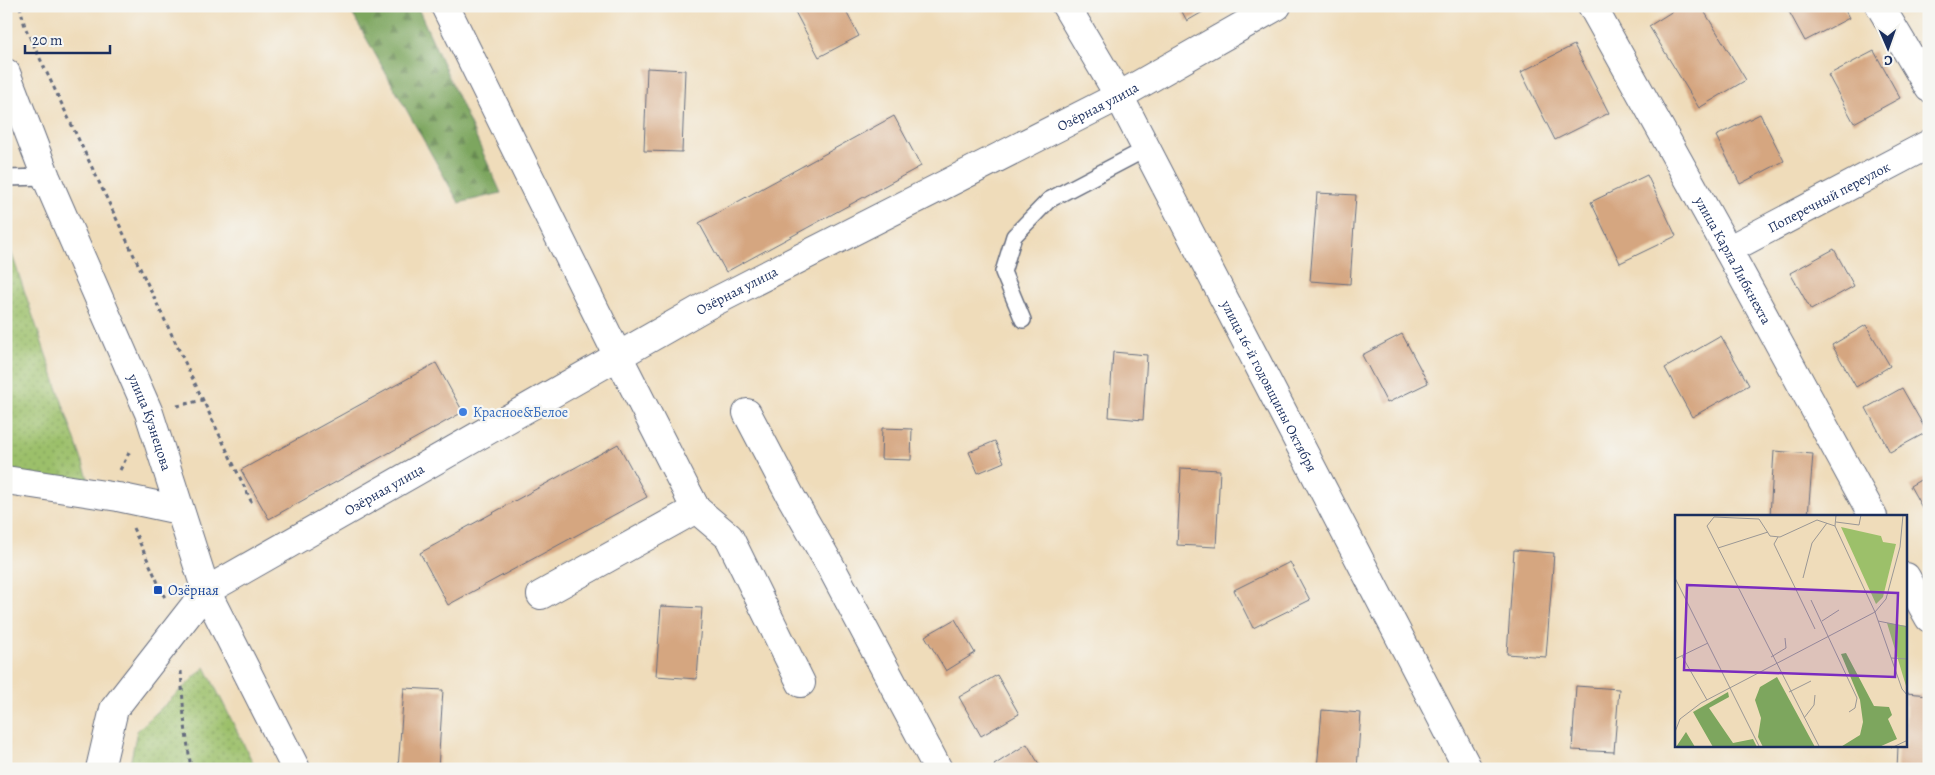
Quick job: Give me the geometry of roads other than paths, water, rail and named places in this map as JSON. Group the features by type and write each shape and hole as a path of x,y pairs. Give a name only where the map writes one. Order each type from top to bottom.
{"street":[{"name":"улица 16-й годовщины Октября","path":"1066,6 1119,96 1468,769"},
{"name":"Озёрная улица","path":"206,591 706,306 1119,96 1277,6"},
{"name":"улица Карла Либкнехта","path":"1592,6 1872,515"},
{"path":"1880,6 1929,88"},
{"name":"улица Кузнецова","path":"6,73 46,177 149,413 206,591 296,769"},
{"name":"Поперечный переулок","path":"1728,250 1929,144"},
{"path":"618,356 696,509 728,537 801,683"},
{"path":"747,412 937,769"},
{"path":"6,480 118,497 180,510"},
{"path":"541,595 696,509"},
{"path":"1908,581 1929,618"},
{"path":"100,769 114,709 206,591"}],"lane":[{"path":"446,6 618,356"},
{"path":"1023,320 1003,272 1014,236 1049,200 1146,149"},
{"path":"6,178 46,177"}],"place":[{"name":"Красное&Белое","path":"463,412"},
{"name":"Озёрная","path":"158,590"}]}
